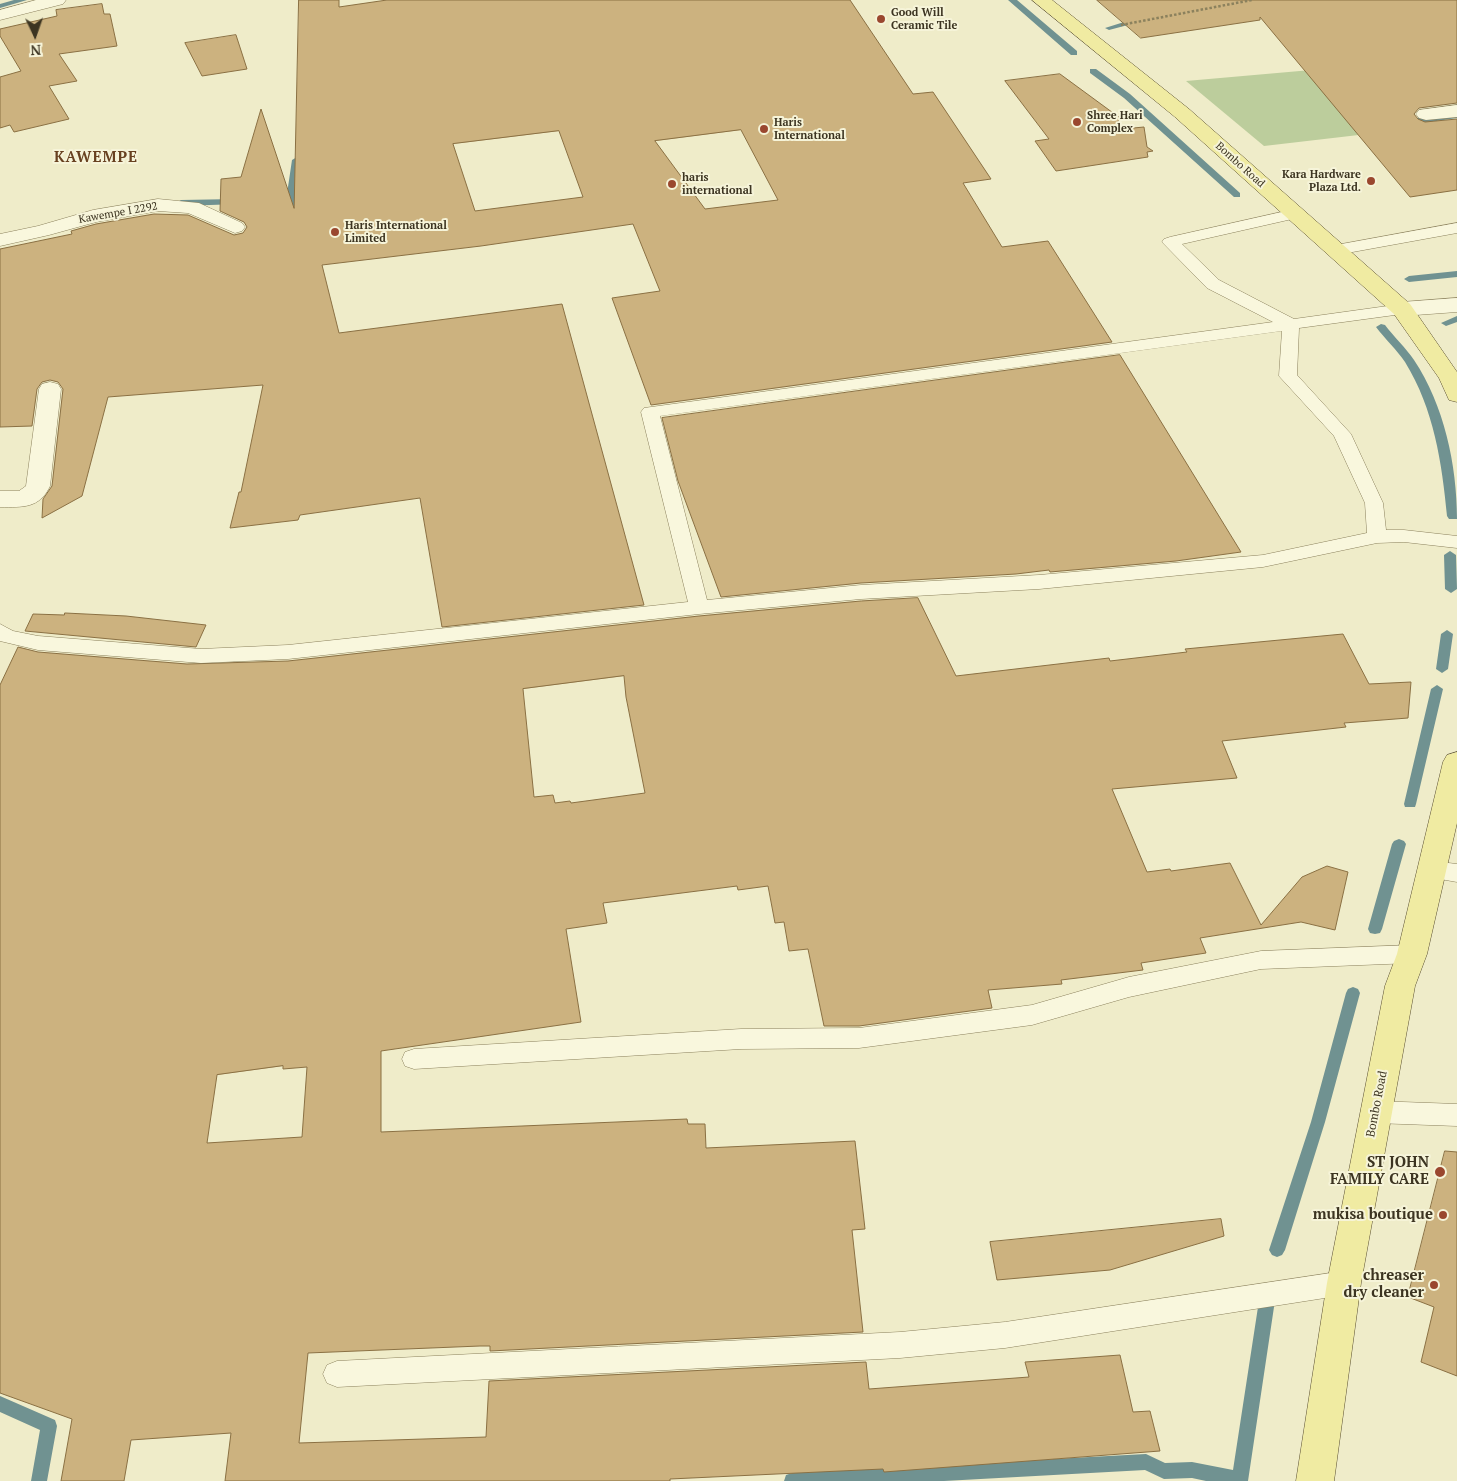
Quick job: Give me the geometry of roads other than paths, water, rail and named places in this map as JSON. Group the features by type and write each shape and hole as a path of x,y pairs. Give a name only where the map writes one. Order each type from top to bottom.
{"main road":[{"name":"Bombo Road","path":"1041,0 1182,113 1402,309 1450,378 1457,395"},
{"name":"Bombo Road","path":"1315,1481 1344,1283 1375,1112 1400,986 1444,871 1457,762"}],"street":[{"path":"0,15 56,0"},
{"path":"1426,114 1457,110"},
{"name":"Kawempe I 2292","path":"0,240 42,231 93,216 158,205 192,207 235,227"},
{"path":"1402,309 1457,305"},
{"path":"0,500 30,497 38,486 50,390"}],"lane":[{"path":"1291,324 1213,284 1170,242 1295,214"},
{"path":"1336,250 1457,228"},
{"path":"699,607 650,412 1402,309"},
{"path":"1291,324 1288,376 1342,434 1374,502 1378,537"},
{"path":"0,631 7,636 38,643 201,656 230,656 288,652 699,607 861,592 1039,582 1263,561 1378,537 1404,536 1457,542"},
{"path":"414,1059 742,1039 859,1038 1032,1014 1129,987 1261,960 1412,954"},
{"path":"1375,1112 1457,1116"},
{"path":"337,1374 900,1345 1005,1335 1344,1283"}],"waterway":[{"path":"0,6 23,0"},
{"path":"1012,0 1074,53"},
{"path":"1109,28 1140,19"},
{"path":"1093,71 1127,96 1237,195"},
{"path":"1403,123 1457,115"},
{"path":"289,214 297,160"},
{"path":"181,203 236,202"},
{"path":"1409,279 1457,274"},
{"path":"1446,323 1457,319"},
{"path":"1381,327 1410,362 1421,380 1436,417 1445,456 1453,516"},
{"path":"1450,555 1451,589"},
{"path":"1442,669 1447,634"},
{"path":"1410,804 1437,689"},
{"path":"1375,929 1399,844"},
{"path":"1277,1250 1318,1122 1353,993"},
{"path":"792,1481 1146,1462 1164,1471 1192,1470 1240,1480 1266,1307"},
{"path":"0,1404 49,1426 39,1481"}],"place":[{"name":"Good Will Ceramic Tile","path":"881,19"},
{"name":"Shree Hari Complex","path":"1077,122"},
{"name":"Haris International","path":"764,129"},
{"name":"Kara Hardware Plaza Ltd.","path":"1371,181"},
{"name":"haris international","path":"672,184"},
{"name":"Haris International Limited","path":"335,232"},
{"name":"ST JOHN FAMILY CARE","path":"1440,1172"},
{"name":"mukisa boutique","path":"1443,1215"},
{"name":"chreaser dry cleaner","path":"1434,1285"}],"district":[{"name":"KAWEMPE","path":"96,158"}]}
